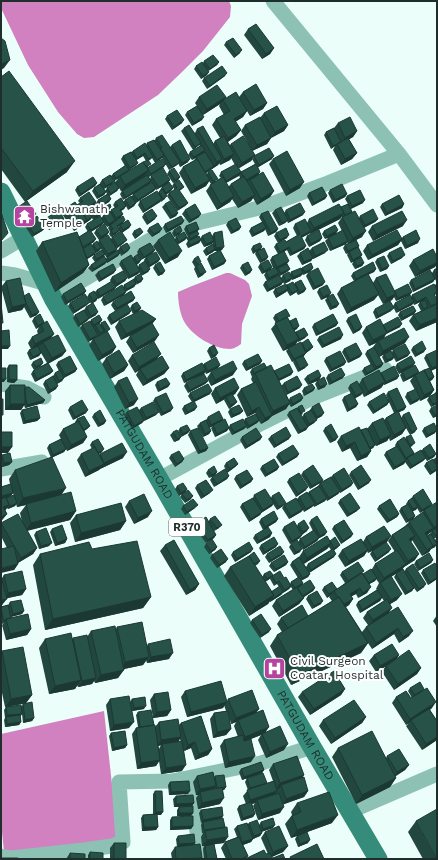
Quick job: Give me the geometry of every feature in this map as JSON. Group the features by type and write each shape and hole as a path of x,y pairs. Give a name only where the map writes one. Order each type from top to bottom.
{"main road":[{"name":"PATGUDAM ROAD","path":"1,192 50,292 378,859"}],"street":[{"path":"273,1 399,154 437,205"},
{"path":"1,273 15,275 50,292 78,283 150,240 185,226 263,207 328,183 399,154"},
{"path":"1,251 23,238"},
{"path":"159,479 312,398 385,369"},
{"path":"1,384 27,388 44,397"},
{"path":"1,469 42,462"},
{"path":"1,856 11,858 85,854 123,842 119,782 172,781 189,778 261,763 312,747"},
{"path":"351,811 437,774"},
{"path":"189,778 201,859"}],"shaded area":[{"path":"1,1 229,1 231,6 230,17 203,51 158,95 94,137 84,138 77,134 58,112 28,65 1,8"},
{"path":"226,273 230,273 245,280 249,284 252,296 242,324 241,344 230,349 217,347 204,341 193,333 183,320 178,296 178,292"},
{"path":"104,711 118,840 4,852 1,822 1,734"}],"building":[{"path":"256,24 274,48 266,54 248,29"},
{"path":"1,38 5,41 10,60 1,64"},
{"path":"233,38 242,50 236,55 226,42"},
{"path":"213,55 219,62 210,69 204,61"},
{"path":"202,62 209,72 203,76 196,66"},
{"path":"222,66 227,73 210,86 204,78"},
{"path":"9,71 75,161 33,191 1,148 1,77"},
{"path":"256,84 267,103 254,110 243,92"},
{"path":"217,85 226,97 207,109 199,97"},
{"path":"236,92 247,111 234,119 241,130 228,138 216,119 230,111 223,100"},
{"path":"197,106 204,117 194,123 187,112"},
{"path":"277,106 288,125 275,132 264,113"},
{"path":"177,110 184,120 174,127 167,116"},
{"path":"260,117 271,138 257,145 245,125"},
{"path":"350,117 357,131 345,138 338,123"},
{"path":"189,125 201,143 195,147 184,128"},
{"path":"203,126 222,159 217,162 197,129"},
{"path":"334,128 341,142 333,146 326,132"},
{"path":"162,135 180,162 172,167 160,148 162,148 156,138"},
{"path":"224,136 234,154 224,159 215,141"},
{"path":"243,136 255,155 242,163 231,144"},
{"path":"348,138 357,153 345,159 337,144"},
{"path":"154,140 164,155 157,160 147,143"},
{"path":"180,140 190,159 182,163 172,145"},
{"path":"145,143 153,157 148,159 145,153 137,158 133,151"},
{"path":"202,145 205,150 194,157 190,152"},
{"path":"269,148 274,156 259,165 254,156"},
{"path":"287,151 304,182 290,190 273,159"},
{"path":"131,152 138,163 130,168 123,156"},
{"path":"205,152 214,166 205,172 196,157"},
{"path":"162,159 166,164 151,174 147,168"},
{"path":"197,159 210,180 195,188 183,167"},
{"path":"148,160 151,164 146,167 143,162"},
{"path":"143,162 149,170 125,185 120,176"},
{"path":"236,164 241,172 226,181 221,172"},
{"path":"256,164 260,172 246,180 241,172"},
{"path":"126,165 129,170 116,178 113,174"},
{"path":"163,168 170,180 159,187 151,176"},
{"path":"174,168 180,177 175,180 169,171"},
{"path":"212,170 218,179 213,181 208,172"},
{"path":"263,172 274,191 261,199 250,180"},
{"path":"110,175 115,181 106,186 102,180"},
{"path":"147,175 151,181 126,197 122,191"},
{"path":"244,176 255,195 242,202 231,184"},
{"path":"93,177 97,183 81,194 77,187"},
{"path":"223,177 234,196 221,204 210,185"},
{"path":"179,180 184,187 179,190 188,203 179,208 169,193 177,188 174,183"},
{"path":"115,182 119,188 111,194 107,188"},
{"path":"152,182 156,188 138,200 133,194"},
{"path":"169,182 173,188 166,193 162,187"},
{"path":"100,184 106,192 99,196 94,188"},
{"path":"342,184 347,194 335,200 330,190"},
{"path":"322,187 327,196 314,203 309,193"},
{"path":"162,189 167,196 163,199 159,192"},
{"path":"360,190 365,200 352,206 347,196"},
{"path":"157,191 162,199 145,210 140,201"},
{"path":"89,192 96,202 86,208 92,217 86,221 87,220 77,205 83,201 80,198"},
{"path":"108,194 111,199 102,205 98,200"},
{"path":"399,195 404,204 387,213 382,204"},
{"path":"131,196 136,203 130,207 125,200"},
{"path":"121,198 126,206 120,210 123,214 116,218 111,210 118,206 115,202"},
{"path":"27,201 36,214 26,219 18,207"},
{"path":"170,201 178,213 172,216 165,204"},
{"path":"75,202 87,220 78,225 66,208"},
{"path":"97,203 103,212 95,217 90,208"},
{"path":"300,203 305,212 290,220 286,210"},
{"path":"110,204 111,207 105,211 103,208"},
{"path":"195,204 201,214 191,220 185,210"},
{"path":"339,204 344,213 314,228 309,219"},
{"path":"348,204 352,212 345,215 341,207"},
{"path":"281,207 288,220 282,223 275,210"},
{"path":"152,209 157,216 149,222 144,214"},
{"path":"373,209 378,219 365,225 360,216"},
{"path":"59,210 64,219 51,227 45,219"},
{"path":"110,211 115,220 109,224 103,216"},
{"path":"268,211 278,229 271,233 261,214"},
{"path":"355,211 366,231 353,238 342,217"},
{"path":"402,211 407,220 377,235 372,226"},
{"path":"1,212 8,233 1,241"},
{"path":"37,216 45,228 34,234 27,223"},
{"path":"100,216 104,222 91,230 87,224"},
{"path":"123,216 125,220 117,226 120,230 113,234 111,230 113,229 110,225"},
{"path":"181,216 184,221 168,230 165,224"},
{"path":"236,218 241,227 233,231 228,222"},
{"path":"305,219 311,231 301,236 306,246 292,253 289,247 280,252 276,244 285,240 286,242 300,234 295,224"},
{"path":"128,220 131,225 123,230 120,225"},
{"path":"196,222 199,229 189,233 186,226"},
{"path":"263,222 266,228 254,234 251,228"},
{"path":"158,223 162,229 154,234 149,228"},
{"path":"104,224 109,232 101,237 96,230"},
{"path":"335,225 338,230 327,236 324,231"},
{"path":"180,226 182,231 176,234 174,230"},
{"path":"140,228 143,232 137,236 134,231"},
{"path":"286,228 289,235 280,240 276,233"},
{"path":"90,230 96,239 83,247 79,237"},
{"path":"319,230 322,238 311,244 307,236"},
{"path":"343,230 348,241 333,248 328,238"},
{"path":"397,230 402,239 372,255 367,245"},
{"path":"416,230 420,239 407,246 403,237"},
{"path":"121,231 127,240 118,246 112,237"},
{"path":"197,231 199,234 190,239 189,235"},
{"path":"222,231 224,247 216,248 214,233"},
{"path":"77,232 89,265 61,283 42,242"},
{"path":"170,232 182,251 169,258 158,240"},
{"path":"184,232 187,237 179,242 176,237"},
{"path":"210,232 214,241 206,244 202,236"},
{"path":"108,235 117,249 108,254 99,240"},
{"path":"199,236 201,240 190,245 188,241"},
{"path":"356,240 359,246 348,251 345,245"},
{"path":"97,241 101,248 97,250 93,244"},
{"path":"324,242 328,250 315,256 312,248"},
{"path":"127,243 130,248 124,253 120,247"},
{"path":"150,243 155,250 144,257 139,249"},
{"path":"260,243 262,247 255,251 253,246"},
{"path":"91,244 96,252 87,258 83,249"},
{"path":"213,244 215,249 208,253 206,248"},
{"path":"358,247 362,255 353,260 349,252"},
{"path":"401,247 405,255 393,261 389,253"},
{"path":"264,248 268,257 262,260 257,251"},
{"path":"308,248 313,258 304,262 300,253"},
{"path":"433,249 437,257 437,262 420,271 413,260"},
{"path":"102,250 105,254 97,259 94,255"},
{"path":"118,250 120,253 109,260 107,257"},
{"path":"220,250 226,261 214,267 209,256"},
{"path":"284,251 289,261 277,267 272,257"},
{"path":"156,252 160,259 150,265 146,257"},
{"path":"138,254 141,260 137,262 134,257"},
{"path":"131,255 140,271 130,276 121,261"},
{"path":"104,256 107,261 94,269 91,265"},
{"path":"198,256 201,262 197,264 194,259"},
{"path":"384,256 389,266 382,269 377,259"},
{"path":"361,257 364,263 357,266 354,261"},
{"path":"268,260 272,267 264,271 260,264"},
{"path":"145,261 150,269 144,273 139,265"},
{"path":"160,262 165,271 160,273 155,265"},
{"path":"248,262 252,270 247,273 242,265"},
{"path":"373,262 376,269 356,279 353,273"},
{"path":"201,263 206,272 200,274 196,266"},
{"path":"311,263 313,268 305,272 302,268"},
{"path":"113,264 116,270 101,279 98,272"},
{"path":"287,264 290,269 281,273 278,268"},
{"path":"275,267 279,273 269,278 266,272"},
{"path":"301,268 303,273 294,277 291,272"},
{"path":"318,268 325,282 315,287 308,273"},
{"path":"437,268 437,277 434,270"},
{"path":"430,270 435,279 415,289 411,280"},
{"path":"123,271 127,278 117,284 112,277"},
{"path":"289,272 292,278 286,281 283,275"},
{"path":"140,274 143,279 138,282 135,277"},
{"path":"368,274 379,294 351,308 341,288"},
{"path":"386,274 396,294 387,298 376,278"},
{"path":"279,275 283,282 269,289 265,282"},
{"path":"20,278 26,304 12,307 6,281"},
{"path":"134,279 136,284 127,289 124,285"},
{"path":"301,280 306,289 300,292 295,283"},
{"path":"112,281 116,287 100,296 97,290"},
{"path":"293,282 298,290 292,293 287,285"},
{"path":"81,283 86,291 67,302 63,294"},
{"path":"286,284 288,289 278,294 275,289"},
{"path":"408,284 412,292 398,298 394,291"},
{"path":"434,284 437,289 437,292 434,294 437,303 431,306 426,297 417,302 412,295"},
{"path":"122,285 126,292 107,303 103,297"},
{"path":"327,285 331,293 323,297 319,289"},
{"path":"94,291 98,297 93,301 89,294"},
{"path":"131,291 135,298 117,308 113,302"},
{"path":"29,293 39,312 32,315 24,296"},
{"path":"85,294 90,302 75,311 70,303"},
{"path":"333,294 339,304 332,307 327,297"},
{"path":"410,295 414,302 399,310 395,303"},
{"path":"425,300 428,306 424,309 420,302"},
{"path":"390,301 394,308 378,316 375,309"},
{"path":"137,302 141,308 135,311 132,305"},
{"path":"1,303 3,323 1,323"},
{"path":"93,303 98,312 91,316 86,307"},
{"path":"127,304 131,311 113,322 109,315"},
{"path":"437,304 437,318 420,325 413,315"},
{"path":"413,306 416,311 403,318 400,312"},
{"path":"286,309 290,316 279,321 275,315"},
{"path":"84,310 89,318 80,324 75,315"},
{"path":"142,310 156,319 126,334 119,321"},
{"path":"40,314 44,322 38,326 34,318"},
{"path":"333,314 338,323 319,333 314,324"},
{"path":"356,314 362,327 355,331 348,318"},
{"path":"99,315 102,320 94,325 91,320"},
{"path":"287,317 299,339 287,345 275,323"},
{"path":"398,317 402,324 387,332 383,325"},
{"path":"296,318 299,326 293,329 290,321"},
{"path":"380,319 387,333 373,340 366,327"},
{"path":"47,321 54,334 35,344 32,337 44,331 41,325"},
{"path":"90,321 98,335 90,339 82,325"},
{"path":"105,321 110,329 106,332 101,323"},
{"path":"99,323 104,331 100,333 95,325"},
{"path":"152,323 159,335 137,348 130,336"},
{"path":"339,327 343,335 324,345 319,337"},
{"path":"304,328 308,335 300,339 296,332"},
{"path":"404,328 409,337 383,351 378,341"},
{"path":"9,330 10,346 1,346 1,331"},
{"path":"107,331 116,347 102,355 93,339"},
{"path":"58,335 66,351 52,358 43,342"},
{"path":"308,339 313,347 306,351 302,343"},
{"path":"422,341 426,349 417,354 413,347"},
{"path":"154,342 161,354 139,367 132,355"},
{"path":"301,342 306,353 294,359 288,348"},
{"path":"356,343 362,354 350,360 344,349"},
{"path":"405,344 410,353 398,359 393,350"},
{"path":"214,345 218,353 213,356 209,348"},
{"path":"38,346 41,353 33,357 29,350"},
{"path":"374,347 383,364 376,367 367,351"},
{"path":"119,350 128,365 114,373 106,358"},
{"path":"437,350 437,366 432,368 426,355"},
{"path":"340,351 346,362 332,369 326,358"},
{"path":"391,351 394,357 387,360 384,354"},
{"path":"258,354 262,361 248,368 244,361"},
{"path":"70,356 77,369 65,375 58,362"},
{"path":"162,356 169,368 147,380 140,369"},
{"path":"303,356 308,365 300,369 295,359"},
{"path":"411,356 415,363 401,370 397,364"},
{"path":"216,357 220,365 208,371 204,364"},
{"path":"41,358 43,363 36,367 33,362"},
{"path":"233,361 237,369 215,380 211,372"},
{"path":"48,363 53,371 37,379 33,371"},
{"path":"202,363 206,370 186,380 183,373"},
{"path":"264,363 267,368 254,374 252,369"},
{"path":"289,364 293,372 279,379 274,371"},
{"path":"372,364 375,369 367,373 364,368"},
{"path":"9,365 17,365 17,380 9,379"},
{"path":"271,365 290,403 273,411 255,373"},
{"path":"415,365 419,372 406,379 402,372"},
{"path":"394,366 399,376 386,382 381,373"},
{"path":"1,368 6,368 6,379 1,379"},
{"path":"341,368 345,375 332,382 328,375"},
{"path":"430,368 434,377 429,379 424,370"},
{"path":"60,370 64,378 59,381 55,373"},
{"path":"318,370 321,376 310,382 307,376"},
{"path":"379,370 385,382 368,391 362,379"},
{"path":"424,370 434,390 424,395 415,375"},
{"path":"204,374 208,381 190,390 186,383"},
{"path":"53,376 58,386 50,390 45,381"},
{"path":"297,376 302,385 288,392 284,383"},
{"path":"127,377 138,399 129,403 118,381"},
{"path":"324,377 327,384 320,387 317,381"},
{"path":"166,378 170,384 160,389 157,382"},
{"path":"234,378 239,388 220,398 215,388"},
{"path":"357,381 363,392 356,396 350,385"},
{"path":"256,382 272,415 265,418 259,407 252,411 241,389"},
{"path":"208,384 212,391 194,400 190,393"},
{"path":"312,384 315,388 307,393 304,388"},
{"path":"10,385 25,385 25,404 10,404"},
{"path":"25,387 29,387 45,400 27,405"},
{"path":"397,388 406,407 397,411 388,392"},
{"path":"416,389 420,398 412,402 407,393"},
{"path":"166,393 173,408 163,413 155,398"},
{"path":"300,393 303,398 293,404 290,398"},
{"path":"352,393 358,404 349,409 344,397"},
{"path":"384,393 389,402 375,411 369,402"},
{"path":"436,393 437,402 433,404 429,397"},
{"path":"232,394 237,402 231,405 226,397"},
{"path":"1,399 3,399 3,415 1,415"},
{"path":"82,400 88,410 75,417 70,407"},
{"path":"194,401 197,407 188,412 184,406"},
{"path":"153,402 159,412 146,418 141,408"},
{"path":"319,403 324,413 317,417 312,407"},
{"path":"239,405 243,411 233,415 230,409"},
{"path":"302,405 305,411 301,413 298,407"},
{"path":"437,405 437,414 435,415 431,408"},
{"path":"37,406 40,418 25,421 22,410"},
{"path":"137,407 144,420 134,426 127,412"},
{"path":"297,408 308,427 300,431 289,412"},
{"path":"100,410 106,421 100,424 94,414"},
{"path":"311,410 317,420 309,424 304,414"},
{"path":"219,411 223,419 211,425 208,417"},
{"path":"398,411 406,428 394,435 386,418"},
{"path":"409,412 417,429 412,432 403,415"},
{"path":"256,414 259,420 249,426 245,419"},
{"path":"84,416 90,426 83,430 77,419"},
{"path":"383,418 391,435 380,440 372,423"},
{"path":"225,419 229,428 217,434 213,425"},
{"path":"243,419 247,426 234,432 230,425"},
{"path":"206,420 211,431 205,434 200,423"},
{"path":"79,421 87,437 71,445 63,429"},
{"path":"434,423 437,430 428,435 424,428"},
{"path":"331,424 338,437 333,440 325,428"},
{"path":"187,425 190,430 183,434 180,428"},
{"path":"286,427 291,436 276,445 271,436"},
{"path":"359,427 371,451 361,456 355,442 346,446 341,436"},
{"path":"198,428 208,448 200,451 190,431"},
{"path":"256,428 262,437 247,446 242,437"},
{"path":"367,428 375,445 370,448 361,430"},
{"path":"177,430 181,437 177,439 173,432"},
{"path":"1,432 12,432 12,447 1,447"},
{"path":"411,435 415,443 410,445 406,437"},
{"path":"404,437 414,453 406,458 397,442"},
{"path":"61,439 66,449 53,455 49,445"},
{"path":"98,439 104,449 98,453 92,442"},
{"path":"122,443 127,452 104,463 100,454"},
{"path":"430,444 436,454 429,458 423,449"},
{"path":"293,445 299,454 284,463 278,454"},
{"path":"397,446 406,460 395,467 386,452"},
{"path":"95,447 104,464 89,471 81,454"},
{"path":"421,450 426,458 412,466 407,458"},
{"path":"179,451 184,459 177,464 171,455"},
{"path":"10,453 12,462 4,463 2,455"},
{"path":"52,457 66,488 23,498 15,470"},
{"path":"234,458 238,464 230,469 226,463"},
{"path":"274,459 279,467 267,474 262,466"},
{"path":"433,459 437,469 432,472 426,463"},
{"path":"313,465 323,480 312,486 303,472"},
{"path":"361,465 371,480 360,487 351,472"},
{"path":"214,466 217,472 212,475 208,470"},
{"path":"344,468 353,483 342,490 333,475"},
{"path":"225,469 229,476 217,484 212,477"},
{"path":"247,470 253,479 242,486 236,476"},
{"path":"299,473 308,487 298,494 289,479"},
{"path":"331,477 340,491 329,498 320,483"},
{"path":"206,480 213,490 204,496 197,485"},
{"path":"183,483 187,489 181,493 177,486"},
{"path":"11,484 13,493 2,496 1,487"},
{"path":"319,486 327,498 317,504 309,492"},
{"path":"265,489 274,503 263,510 254,495"},
{"path":"423,489 432,504 422,510 413,496"},
{"path":"188,490 193,496 187,500 182,494"},
{"path":"71,492 76,511 31,523 26,504"},
{"path":"279,492 286,503 279,507 272,496"},
{"path":"307,492 315,504 306,509 299,497"},
{"path":"350,493 360,508 349,514 340,500"},
{"path":"144,494 152,511 138,518 129,501"},
{"path":"14,495 17,503 10,506 6,498"},
{"path":"6,497 9,505 3,507 7,514 1,517 1,499"},
{"path":"253,498 262,512 251,519 242,504"},
{"path":"296,498 303,509 291,516 284,505"},
{"path":"412,498 418,507 413,509 408,501"},
{"path":"193,499 198,505 187,512 183,506"},
{"path":"390,499 399,514 389,520 379,506"},
{"path":"437,502 437,525 434,527 424,510"},
{"path":"121,503 126,521 81,533 76,515"},
{"path":"408,504 415,516 408,520 401,508"},
{"path":"274,511 278,519 265,527 261,519"},
{"path":"423,512 433,528 425,533 433,546 427,550 409,522"},
{"path":"18,514 37,548 21,558 1,523"},
{"path":"215,516 222,525 217,528 210,519"},
{"path":"317,516 327,532 320,536 311,520"},
{"path":"206,517 216,535 208,540 201,531 204,530 201,530 196,523"},
{"path":"304,520 309,528 303,532 298,524"},
{"path":"344,520 353,534 343,541 334,526"},
{"path":"294,521 302,535 292,541 284,527"},
{"path":"62,525 67,539 57,543 52,529"},
{"path":"408,525 415,536 409,539 419,554 408,561 392,535"},
{"path":"384,526 391,536 372,547 366,537"},
{"path":"268,527 272,533 259,541 255,535"},
{"path":"46,528 52,543 41,546 36,532"},
{"path":"437,528 437,536 436,536 432,531"},
{"path":"314,530 319,538 305,547 300,539"},
{"path":"431,534 437,544 433,546 427,536"},
{"path":"327,536 331,543 307,558 303,551"},
{"path":"274,537 278,544 265,552 261,545"},
{"path":"335,537 340,545 334,548 330,541"},
{"path":"212,539 217,547 211,551 206,544"},
{"path":"361,539 368,550 349,561 342,550"},
{"path":"174,540 199,584 190,590 165,545"},
{"path":"297,540 302,549 296,552 291,544"},
{"path":"137,541 151,597 53,619 40,554 89,542 92,549"},
{"path":"249,542 253,549 237,559 233,552"},
{"path":"386,542 391,549 377,559 372,551"},
{"path":"14,546 18,564 1,568 1,549"},
{"path":"280,546 284,552 271,560 267,554"},
{"path":"221,549 228,559 219,565 212,555"},
{"path":"333,549 336,554 311,570 308,564"},
{"path":"397,550 406,564 384,578 375,564"},
{"path":"254,552 260,561 254,564 249,556"},
{"path":"429,553 433,560 420,568 416,561"},
{"path":"284,555 288,562 276,569 271,563"},
{"path":"249,556 274,595 255,607 230,567"},
{"path":"299,557 310,574 303,578 292,562"},
{"path":"358,562 364,571 348,581 342,572"},
{"path":"435,563 437,567 437,578 430,582 423,570"},
{"path":"413,564 426,584 419,589 406,569"},
{"path":"371,569 377,578 369,583 363,574"},
{"path":"403,569 414,588 407,592 396,574"},
{"path":"22,571 26,589 8,593 4,575"},
{"path":"270,571 273,575 267,579 264,574"},
{"path":"280,571 284,578 286,577 291,586 285,590 279,581 276,583 272,576"},
{"path":"362,573 371,587 363,593 360,588 350,594 353,599 344,604 334,591"},
{"path":"1,576 7,599 1,600"},
{"path":"391,576 402,594 391,600 380,583"},
{"path":"299,577 303,583 295,588 291,582"},
{"path":"310,580 315,588 302,596 297,588"},
{"path":"332,582 337,589 329,594 324,587"},
{"path":"280,586 283,592 272,599 274,595 271,592"},
{"path":"297,587 304,598 283,611 276,600"},
{"path":"377,590 382,597 362,610 358,602"},
{"path":"317,591 323,601 314,606 308,596"},
{"path":"339,597 368,643 299,675 277,635"},
{"path":"387,599 392,608 373,620 367,612"},
{"path":"21,600 24,611 13,614 10,602"},
{"path":"8,605 11,618 4,621 1,607"},
{"path":"302,605 308,616 288,628 281,618"},
{"path":"398,607 413,631 403,637 398,628 376,643 366,627"},
{"path":"28,614 31,629 10,634 6,619"},
{"path":"261,614 271,629 262,635 252,620"},
{"path":"142,622 149,657 125,662 117,627"},
{"path":"115,626 124,670 101,675 91,631"},
{"path":"71,633 81,680 55,686 45,639"},
{"path":"87,635 96,678 82,681 73,638"},
{"path":"170,639 173,653 151,657 148,644"},
{"path":"392,644 399,655 380,666 374,655"},
{"path":"23,647 32,695 11,699 2,651"},
{"path":"409,650 421,668 398,684 386,666"},
{"path":"334,671 345,689 314,709 302,692"},
{"path":"221,681 227,702 191,712 185,691"},
{"path":"420,682 424,689 415,695 410,688"},
{"path":"427,688 436,702 410,719 396,697 406,691 411,698"},
{"path":"252,690 259,709 236,718 228,699"},
{"path":"168,692 171,710 157,712 154,694"},
{"path":"129,696 134,722 114,725 110,699"},
{"path":"145,697 146,706 134,708 132,699"},
{"path":"354,700 366,717 335,738 323,720"},
{"path":"32,702 34,718 25,720 23,704"},
{"path":"21,705 22,714 7,715 6,707"},
{"path":"429,709 437,721 437,737 426,744 411,720"},
{"path":"151,710 154,725 140,727 138,712"},
{"path":"263,710 269,727 245,737 238,720"},
{"path":"228,711 231,729 217,732 214,713"},
{"path":"20,715 21,722 7,724 6,717"},
{"path":"201,716 212,749 199,754 195,742 188,745 181,723"},
{"path":"178,719 181,737 161,740 159,722"},
{"path":"155,725 160,760 141,763 136,728"},
{"path":"280,726 288,744 270,752 262,734"},
{"path":"125,731 127,745 114,748 111,733"},
{"path":"372,731 396,778 362,795 338,748"},
{"path":"243,735 244,741 251,739 255,756 229,762 224,740"},
{"path":"182,741 186,765 166,768 162,744"},
{"path":"399,749 409,765 397,772 387,756"},
{"path":"297,756 304,775 280,783 273,764"},
{"path":"261,762 264,770 244,777 241,769"},
{"path":"213,772 216,786 200,789 197,776"},
{"path":"263,773 267,783 250,788 247,778"},
{"path":"224,775 226,787 217,788 215,776"},
{"path":"304,777 308,791 286,799 281,785"},
{"path":"189,781 190,791 171,792 170,782"},
{"path":"274,781 277,791 250,800 247,790"},
{"path":"222,787 224,798 202,803 200,792"},
{"path":"155,791 162,791 163,812 156,812"},
{"path":"329,792 338,815 297,830 292,816 301,812 297,803"},
{"path":"279,793 284,807 262,814 257,800"},
{"path":"193,795 194,803 176,804 176,796"},
{"path":"251,802 255,814 243,818 239,806"},
{"path":"193,806 193,813 179,813 179,807"},
{"path":"222,807 223,816 203,820 201,810"},
{"path":"437,809 437,859 416,821"},
{"path":"157,814 158,827 144,827 143,815"},
{"path":"193,816 193,826 172,827 172,817"},
{"path":"223,818 225,827 204,830 203,822"},
{"path":"273,818 275,825 263,829 261,822"},
{"path":"257,820 262,833 254,836 249,823"},
{"path":"247,823 253,839 242,842 237,826"},
{"path":"279,826 288,846 273,852 265,832"},
{"path":"227,827 228,837 207,840 205,831"},
{"path":"307,832 310,840 300,844 297,836"},
{"path":"194,834 195,843 179,844 178,836"},
{"path":"239,837 248,856 241,859 232,859 225,842"},
{"path":"114,843 126,843 126,859 114,859"},
{"path":"200,844 202,858 176,859 175,847"},
{"path":"214,844 217,859 207,859 205,846"},
{"path":"317,844 324,859 291,859 290,857"},
{"path":"264,850 266,854 270,853 273,859 247,858"},
{"path":"90,852 103,853 103,859 90,859"},
{"path":"70,853 85,854 85,859 70,859"},
{"path":"283,854 285,859 273,859 273,858"},
{"path":"18,858 18,859 1,859"}],"place":[{"name":"Bishwanath Temple","path":"24,216"},
{"name":"Civil Surgeon Coatar, Hospital","path":"275,668"}]}
